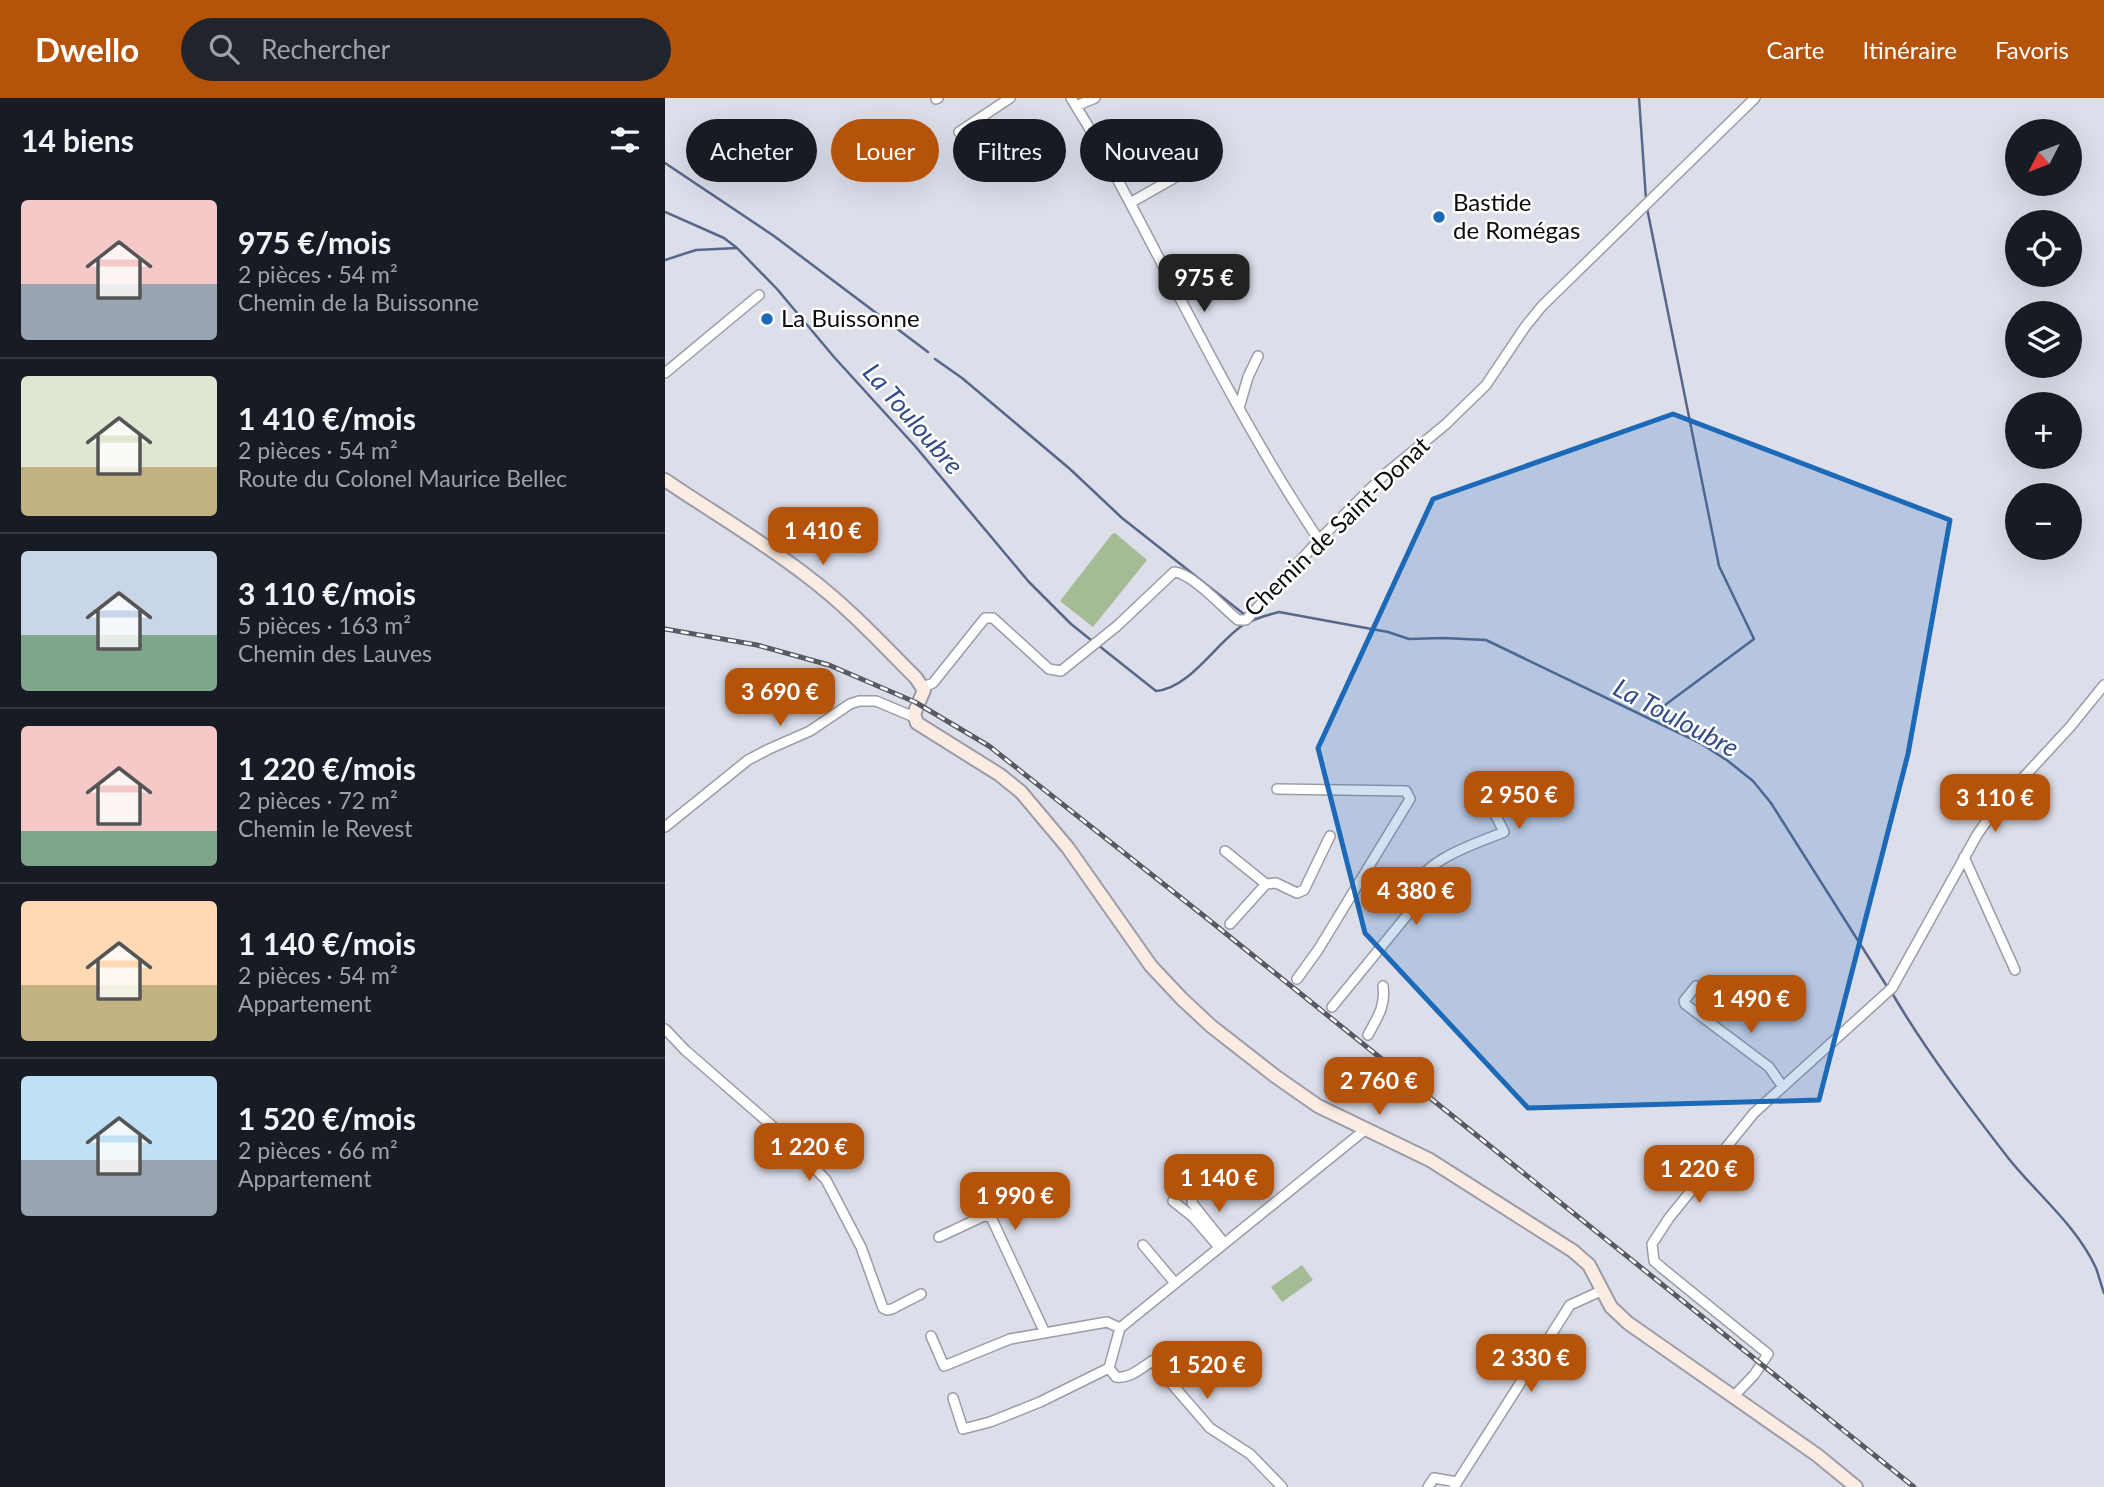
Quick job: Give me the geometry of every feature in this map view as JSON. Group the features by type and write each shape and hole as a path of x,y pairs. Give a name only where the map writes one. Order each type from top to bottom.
{"main road":[{"path":"665,480 809,577 876,637 923,687 914,717 918,723 1000,775 1027,799 1068,848 1140,952 1181,999 1303,1096 1430,1160 1573,1251 1589,1265 1611,1307 1628,1323 1817,1455 1856,1487"}],"street":[{"path":"978,119 1010,98"},
{"path":"1095,98 1074,102 1101,148 1202,342 1284,487 1319,540"},
{"name":"Chemin de Saint-Donat","path":"923,687 933,682 985,618 993,618 1049,669 1061,671 1117,626 1174,572 1182,572 1194,580 1238,620 1246,620 1319,540 1383,476 1446,424 1486,385 1542,306 1755,98"},
{"path":"1129,203 1167,182"},
{"path":"665,373 759,295"},
{"path":"1239,408 1248,377 1258,356"},
{"path":"1733,1397 1768,1354 1654,1261 1652,1244 1669,1218 1754,1113 1889,991 1964,857 1997,806 2070,727 2104,685"},
{"path":"665,827 748,760 769,748 801,736 850,704 876,701 914,717"},
{"path":"1277,789 1406,791 1410,799 1318,950 1297,979"},
{"path":"1332,1007 1413,908 1414,890 1430,867 1451,854 1504,832 1490,804"},
{"path":"1230,924 1266,884 1276,883 1297,893 1304,890 1330,836"},
{"path":"1225,851 1266,884"},
{"path":"1964,857 2015,970"},
{"path":"1368,1035 1385,998 1383,986"},
{"path":"1696,986 1683,1001 1685,1004 1769,1067 1783,1087"},
{"path":"665,1029 685,1050 786,1138 826,1180 861,1247 883,1308 892,1309 921,1294"},
{"path":"953,1398 963,1429 990,1422 1040,1402 1109,1368 1120,1328 1366,1129"},
{"path":"1193,1191 1192,1203 1222,1245"},
{"path":"1173,1201 1222,1245"},
{"path":"939,1237 984,1216 991,1217 1045,1333"},
{"path":"1143,1245 1175,1283"},
{"path":"1427,1487 1434,1478 1456,1485 1570,1305 1601,1291"},
{"path":"931,1336 944,1366 1010,1339 1107,1322 1120,1328"},
{"path":"1109,1368 1116,1377 1121,1378 1131,1375 1152,1361 1210,1428 1251,1454 1282,1487"}],"highlighted area":[{"path":"1673,414 1950,520 1908,754 1819,1100 1528,1108 1365,933 1318,748 1433,499"}],"green space":[{"path":"1115,533 1147,560 1093,627 1060,601"},
{"path":"1302,1265 1313,1280 1282,1302 1271,1287"}],"waterway":[{"path":"1639,98 1646,199"},
{"path":"665,163 774,236 928,352"},
{"path":"1647,208 1719,566 1754,639 1661,708 1651,720"},
{"name":"La Touloubre","path":"665,212 724,238 737,248 777,289 915,446 1029,582 1091,640"},
{"path":"665,260 696,250 737,248"},
{"path":"935,359 962,378 1070,469 1122,518 1245,615"},
{"name":"La Touloubre","path":"1098,645 1156,691 1168,688 1191,674 1243,625 1279,612 1388,632 1409,639 1486,640 1700,743 1753,781 1771,803 1888,988"},
{"name":"La Touloubre","path":"1892,993 1933,1057 1978,1119 2088,1252 2104,1293"}],"railway":[{"path":"665,629 757,645 829,665 915,702 989,746 1914,1487"}],"place":[{"name":"Bastide de Romégas","path":"1439,217"},
{"name":"La Buissonne","path":"767,319"}]}
